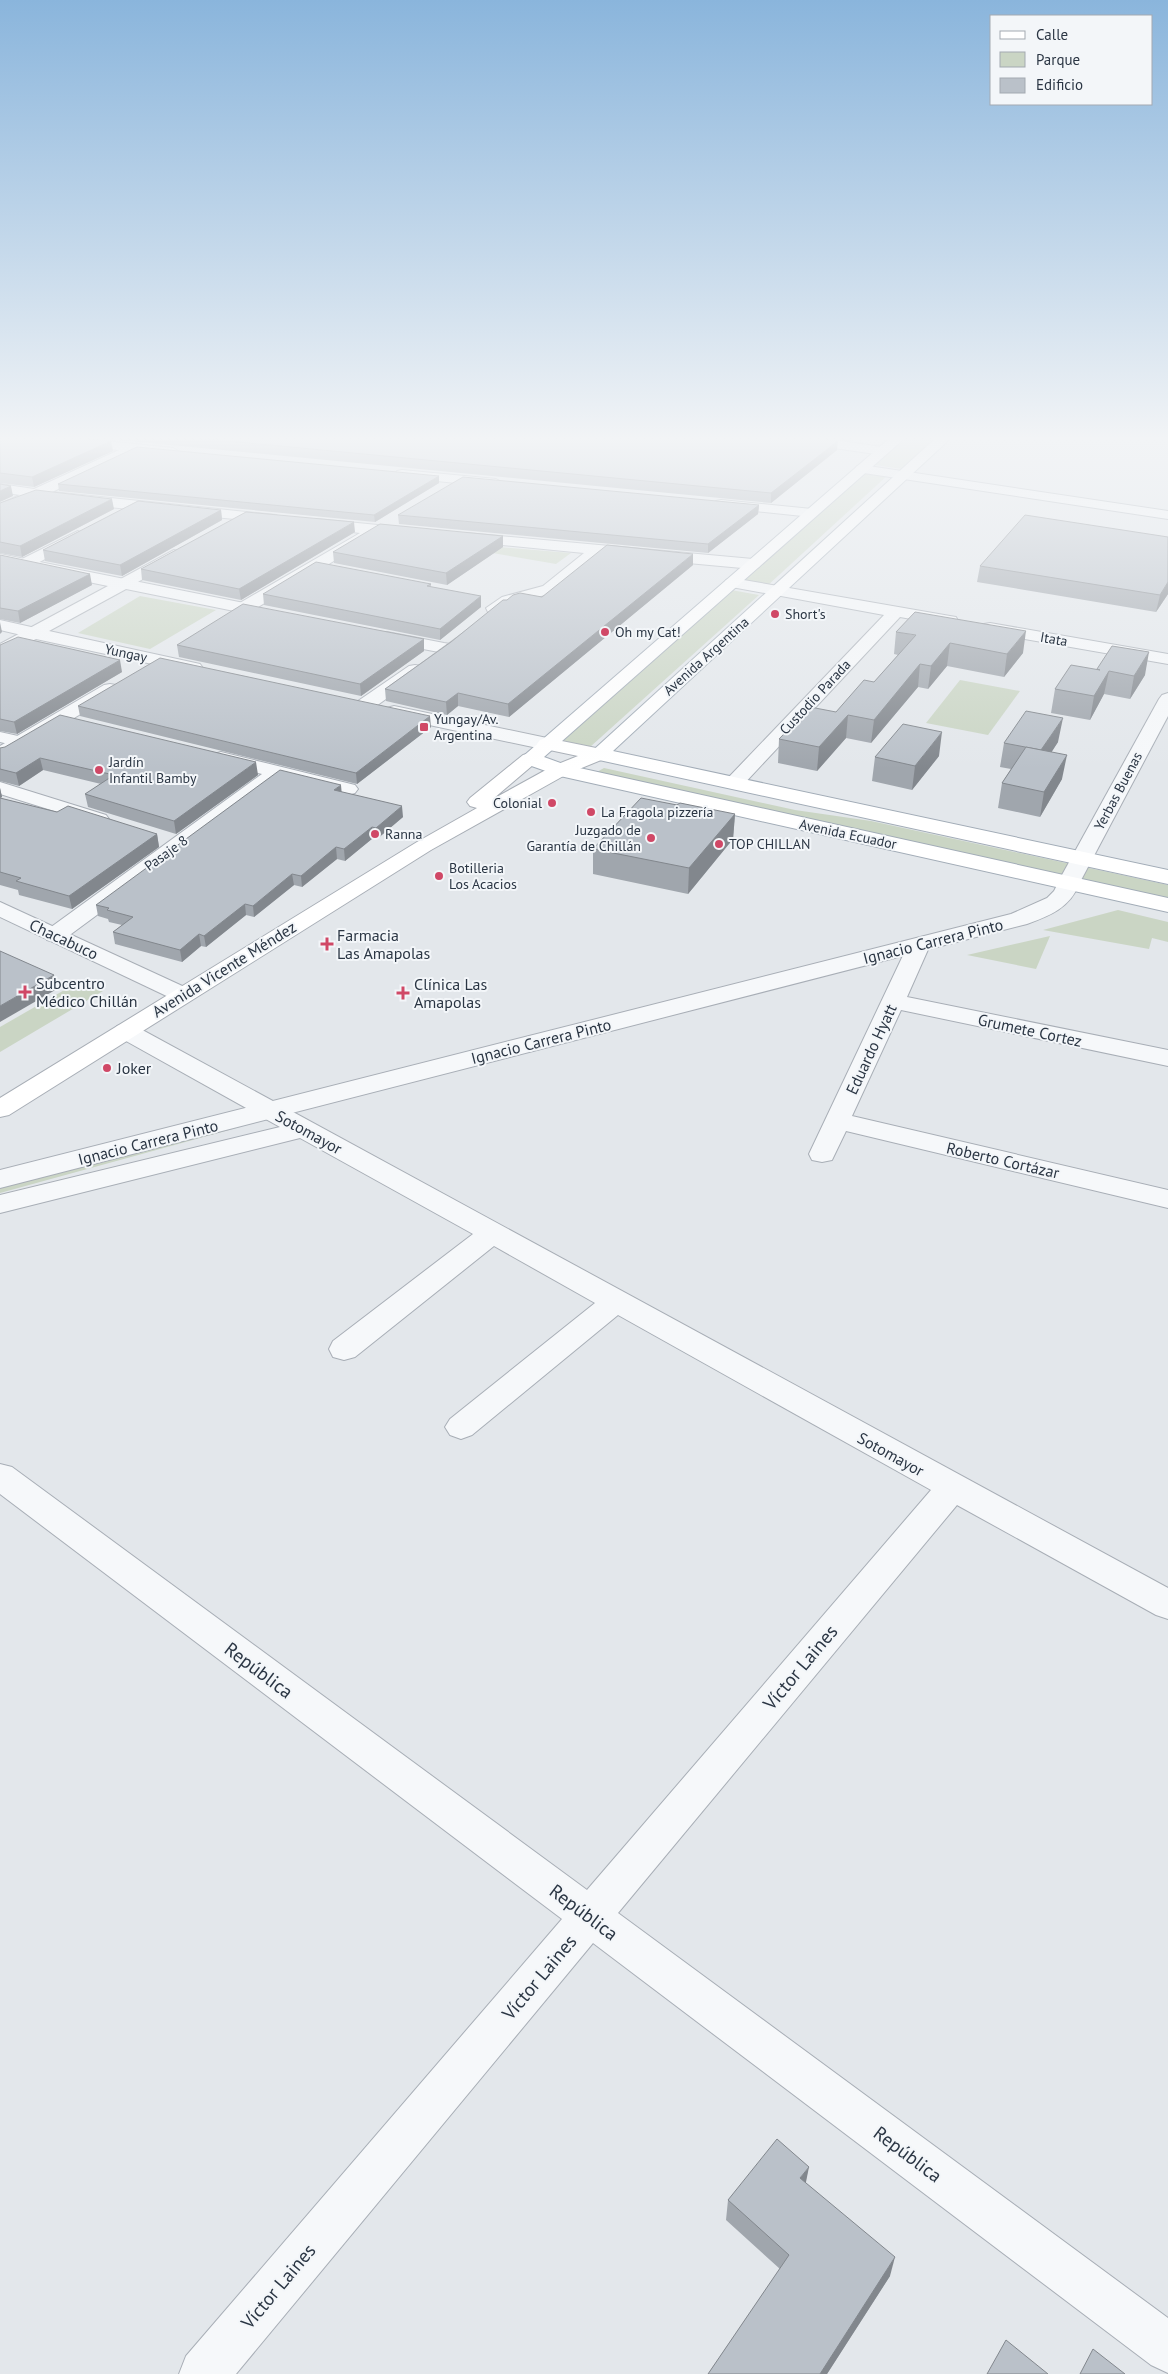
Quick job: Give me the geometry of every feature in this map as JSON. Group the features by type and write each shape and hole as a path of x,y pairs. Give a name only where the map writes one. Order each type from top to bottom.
{"main road":[{"path":"547,744 772,548"},
{"name":"Avenida Argentina","path":"598,754 824,548"},
{"name":"Avenida Ecuador","path":"547,744 1168,877"},
{"name":"Avenida Vicente Méndez","path":"424,846 547,744"},
{"name":"Avenida Vicente Méndez","path":"0,1109 424,846 560,770 598,754"},
{"name":"Avenida Ecuador","path":"530,759 560,770 1168,905"}],"street":[{"path":"24,564 55,548"},
{"path":"227,618 346,548"},
{"path":"573,548 753,564"},
{"path":"0,651 184,550"},
{"path":"483,599 501,602 548,589 598,550"},
{"name":"Itata","path":"664,556 778,590 1168,659"},
{"path":"0,559 273,614"},
{"path":"315,566 343,571"},
{"path":"480,620 501,602"},
{"name":"Custodio Parada","path":"734,783 897,611"},
{"name":"Yungay","path":"0,625 215,672"},
{"path":"368,633 444,648"},
{"path":"365,705 458,637"},
{"path":"0,754 176,650"},
{"name":"Yerbas Buenas","path":"1068,884 1168,699"},
{"path":"347,701 547,744"},
{"path":"59,719 88,726"},
{"path":"482,731 503,746 530,759"},
{"path":"0,737 21,742"},
{"path":"201,753 348,789"},
{"name":"Pasaje 8","path":"55,935 169,841 277,772"},
{"path":"0,788 122,826"},
{"name":"Ignacio Carrera Pinto","path":"0,1179 272,1112 487,1054 919,945 1034,914 1066,894 1068,884"},
{"name":"Chacabuco","path":"0,909 183,995"},
{"name":"Eduardo Hyatt","path":"822,1154 919,945"},
{"name":"Grumete Cortez","path":"893,1001 1168,1058"},
{"name":"Sotomayor","path":"126,1031 952,1488 1168,1605"},
{"name":"Roberto Cortázar","path":"838,1121 1168,1199"},
{"name":"Ignacio Carrera Pinto","path":"0,1204 303,1129"},
{"path":"344,1349 492,1234"},
{"path":"461,1428 615,1302"},
{"name":"República","path":"0,1476 1168,2348"},
{"name":"Víctor Laines","path":"204,2374 952,1488"}],"green space":[{"path":"461,548 509,548 571,553 556,564"},
{"path":"779,548 809,548 766,587 740,582"},
{"path":"731,590 759,595 590,747 562,741"},
{"path":"140,596 216,610 150,649 78,633"},
{"path":"960,680 1020,691 988,735 926,723"},
{"path":"604,768 795,810 871,821 1168,885 1168,899 595,773"},
{"path":"1118,910 1168,922 1168,942 1152,938 1149,949 1043,930"},
{"path":"1050,936 1036,969 967,955"},
{"path":"80,981 103,991 0,1052 0,1027"},
{"path":"236,1120 240,1127 0,1193 0,1184"}],"building":[{"path":"47,548 152,548 120,565 43,550"},
{"path":"180,548 310,548 239,589 141,569"},
{"path":"340,548 485,548 446,573 333,552"},
{"path":"604,548 634,548 693,554 508,704 458,693 446,702 385,689 451,642 503,600 507,600 513,595 520,593 542,597"},
{"path":"996,548 1168,548 1168,582 1160,595 980,566"},
{"path":"0,555 90,574 18,611 0,608"},
{"path":"316,562 431,584 427,586 481,596 440,629 263,594"},
{"path":"243,604 424,639 360,684 177,645"},
{"path":"915,612 1026,631 1007,654 950,643 931,666 920,664 874,720 848,715 819,747 779,739 810,707 836,712 864,680 874,682 916,635 896,632"},
{"path":"18,637 120,660 14,722 0,719 0,645"},
{"path":"1112,646 1149,652 1134,676 1109,671 1094,696 1055,689 1071,665 1100,670 1097,669"},
{"path":"160,658 430,716 356,773 78,706"},
{"path":"1026,711 1063,718 1041,750 1004,743"},
{"path":"60,715 256,762 174,821 85,794 114,775 40,758 16,773 0,769 0,748 5,747"},
{"path":"903,724 942,732 915,766 875,757"},
{"path":"1026,747 1067,755 1044,792 1002,783"},
{"path":"280,770 341,785 334,790 402,806 376,828 372,827 344,849 336,847 301,876 292,874 253,906 245,904 204,936 199,934 180,950 113,932 133,917 96,905"},
{"path":"0,798 57,812 68,806 157,834 69,896 16,881 21,878 0,872"},
{"path":"641,798 677,805 680,803 735,814 689,868 593,849"},
{"path":"0,951 54,975 0,1006"},
{"path":"777,2139 809,2167 800,2178 895,2257 820,2374 708,2374 789,2255 728,2200"},
{"path":"1006,2340 1048,2374 987,2374"},
{"path":"1093,2349 1125,2374 1080,2374"}],"place":[{"name":"Short's","path":"775,614"},
{"name":"Oh my Cat!","path":"605,632"},
{"name":"Yungay/Av. Argentina","path":"424,727"},
{"name":"Jardín Infantil Bamby","path":"99,770"},
{"name":"Colonial","path":"552,803"},
{"name":"La Fragola pizzería","path":"591,812"},
{"name":"Ranna","path":"375,834"},
{"name":"Juzgado de Garantía de Chillán","path":"651,838"},
{"name":"TOP CHILLAN","path":"719,844"},
{"name":"Botilleria Los Acacios","path":"439,876"},
{"name":"Farmacia Las Amapolas","path":"327,944"},
{"name":"Subcentro Médico Chillán","path":"25,992"},
{"name":"Clínica Las Amapolas","path":"403,993"},
{"name":"Joker","path":"107,1068"}]}
